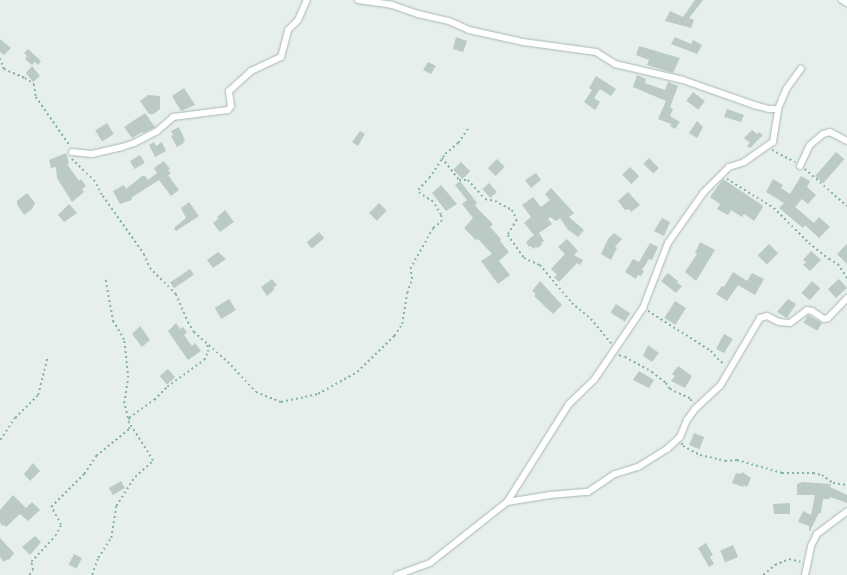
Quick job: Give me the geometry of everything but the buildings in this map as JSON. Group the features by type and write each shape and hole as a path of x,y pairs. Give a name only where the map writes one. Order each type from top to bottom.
{"street":[{"path":"72,152 92,154 122,147 156,132 174,117 228,110 231,106 228,90 251,71 281,58 288,30 298,20 307,0"},
{"path":"358,0 392,5 418,14 449,20 469,30 495,34 523,42 596,52 615,64 682,80 754,105 769,109 778,109"},
{"path":"842,0 847,2"},
{"path":"397,575 430,563 508,502 569,404 594,380 643,308 668,243 704,192 729,167 744,162 773,142 778,109 787,88 801,69"},
{"path":"800,166 810,145 823,134 830,132 847,141"},
{"path":"508,502 550,495 588,492 615,474 638,467 667,449 680,437 687,420 695,409 720,386 730,366 760,318 767,316 780,322 790,323 807,310 812,311 824,318 828,318 847,298"},
{"path":"805,575 811,546 817,534 847,511"}],"path":[{"path":"0,58 4,69 10,73 25,78 34,84 36,97 55,122 71,148 72,161 94,180 103,196 144,254 150,268 176,294 194,332 207,342 256,392 281,402 318,394 357,372 394,336 402,324 407,293 412,279 410,269 432,228 441,222 441,215 433,202 420,194 418,190 429,178 442,158 458,143 468,128"},
{"path":"767,147 800,166 847,206"},
{"path":"442,158 459,180 468,180 485,199 496,201 512,210 517,220 508,235 524,258 540,265 572,303 595,324 613,351 652,372 666,383 670,389 691,400 695,409"},
{"path":"720,176 774,208 809,243 829,259 838,264 847,278"},
{"path":"92,575 98,558 111,538 116,506 135,477 153,461 129,423 124,403 128,378 124,340 113,322 105,278"},
{"path":"643,308 712,351 721,362 730,366"},
{"path":"29,575 33,570 31,562 55,536 61,525 51,507 84,474 96,456 129,429 129,418 144,408 174,382 204,360 208,352 207,342"},
{"path":"0,440 15,418 38,395 47,358"},
{"path":"680,437 683,446 700,455 725,461 737,460 782,473 813,473 822,475 833,483 847,485"},
{"path":"763,575 775,565 789,559 807,563"}]}
